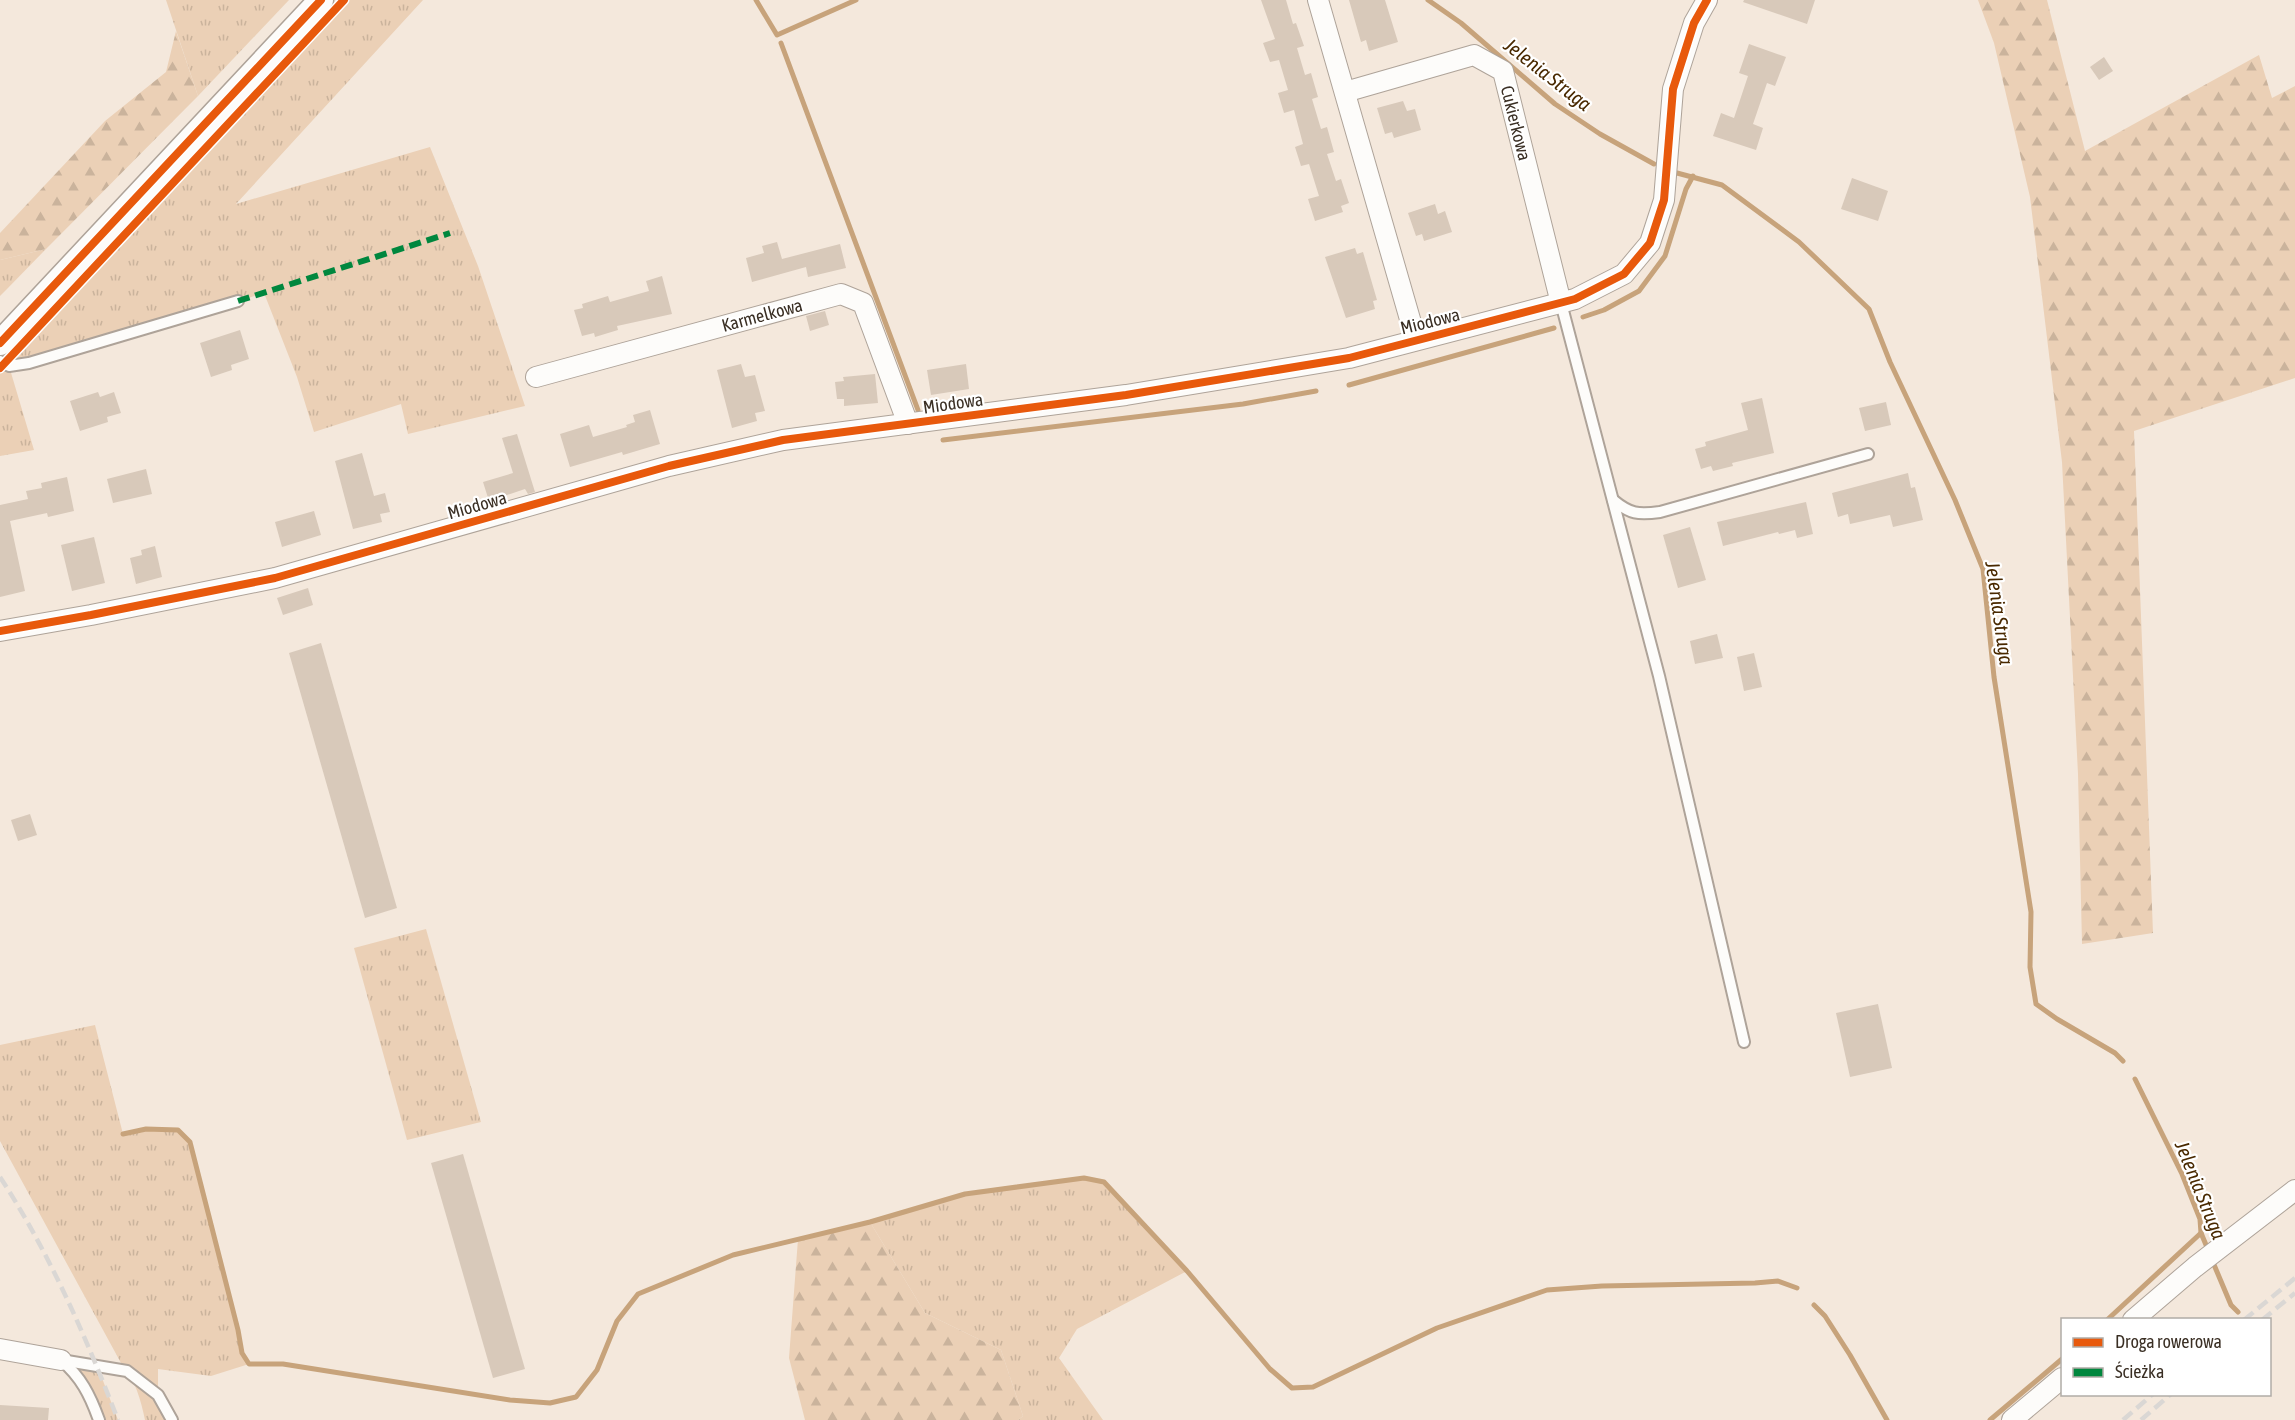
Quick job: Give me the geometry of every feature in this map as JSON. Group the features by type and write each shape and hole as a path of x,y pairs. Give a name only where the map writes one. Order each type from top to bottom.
{"street":[{"path":"0,343 321,0"},
{"path":"1318,0 1416,340"},
{"name":"Miodowa","path":"0,631 275,578 669,466 783,440 1126,395 1349,358 1575,299 1624,274 1650,243 1664,200 1673,89 1694,23 1707,0"},
{"name":"Cukierkowa","path":"1344,92 1474,55 1503,71 1561,303"},
{"name":"Karmelkowa","path":"536,377 841,294 863,303 908,424"},
{"path":"2135,1318 2295,1190"},
{"path":"0,1349 61,1360"},
{"path":"2012,1420 2061,1379"}],"lane":[{"path":"0,361 9,366 29,363 238,301"},
{"path":"1561,303 1659,676 1744,1042"},
{"path":"1613,500 1628,512 1644,514 1660,512 1868,454"},
{"path":"61,1360 78,1374 99,1420"},
{"path":"61,1360 127,1371 158,1395 172,1420"}],"green space":[{"path":"166,0 289,0 198,96"},
{"path":"346,0 423,0 236,204 430,147 478,266 525,406 408,434 401,404 314,432 297,377 264,293 182,319 10,366"},
{"path":"1978,0 2047,0 2085,151 2259,55 2272,98 2295,86 2295,378 2134,431 2153,933 2082,944 2078,774 2062,462 2030,197 1994,43"},
{"path":"176,31 198,96 46,249 0,260 0,233 105,121 166,72"},
{"path":"46,249 6,290 0,296 0,260"},
{"path":"9,366 34,450 0,456 0,369 5,371"},
{"path":"426,929 481,1122 407,1140 354,948"},
{"path":"95,1025 123,1134 146,1129 178,1130 190,1142 242,1353 249,1364 211,1376 158,1369 158,1395 172,1420 145,1420 134,1383 0,1141 0,1045"},
{"path":"1084,1178 1104,1182 1187,1271 1077,1329 1059,1358 1103,1420 1018,1420 1023,1416 1001,1350 925,1313 870,1222 965,1194"},
{"path":"870,1222 925,1313 1001,1350 1023,1416 1018,1420 805,1420 789,1358 798,1239"},
{"path":"61,1360 97,1365 118,1420 99,1420"}],"building":[{"path":"1261,0 1286,0 1293,24 1296,23 1304,46 1297,48 1305,75 1311,73 1318,97 1312,99 1321,129 1327,127 1334,152 1327,154 1336,181 1341,179 1349,203 1341,206 1343,212 1315,221 1308,199 1319,196 1309,164 1301,166 1295,147 1303,144 1294,110 1284,113 1278,93 1288,90 1279,60 1270,62 1263,43 1275,39"},
{"path":"1349,0 1385,0 1398,42 1369,51 1366,40 1361,42"},
{"path":"1744,0 1815,0 1807,24 1743,2"},
{"path":"1749,44 1786,57 1775,86 1767,83 1753,124 1763,128 1756,150 1713,136 1721,113 1734,118 1748,76 1739,73"},
{"path":"2104,57 2113,71 2099,80 2090,67"},
{"path":"1403,101 1407,111 1415,109 1421,130 1394,138 1392,132 1385,134 1377,108"},
{"path":"1852,178 1888,191 1878,221 1841,209"},
{"path":"1435,204 1438,214 1445,211 1452,232 1424,241 1422,234 1416,236 1408,213"},
{"path":"777,242 782,259 840,244 846,268 808,277 806,267 752,282 746,258 764,253 762,246"},
{"path":"1355,248 1357,254 1363,252 1377,300 1373,301 1375,309 1346,318 1325,257"},
{"path":"662,276 672,314 617,326 618,330 595,337 594,333 582,336 574,310 583,308 582,304 608,296 610,302 649,291 646,281"},
{"path":"825,311 829,325 810,331 806,316"},
{"path":"240,330 249,359 231,365 232,370 211,377 200,343"},
{"path":"741,364 745,377 755,375 765,411 755,413 757,421 732,428 717,370"},
{"path":"966,364 969,389 931,395 927,370"},
{"path":"875,374 878,403 844,406 844,399 837,399 835,382 844,381 843,377"},
{"path":"98,392 100,397 114,392 121,413 107,417 108,422 80,431 70,401"},
{"path":"1762,398 1774,453 1732,463 1733,466 1713,471 1711,466 1701,469 1695,449 1706,446 1705,442 1748,430 1741,403"},
{"path":"1886,402 1891,425 1865,431 1859,408"},
{"path":"650,410 660,444 570,467 560,434 589,425 593,437 627,427 626,425 635,422 633,415"},
{"path":"517,434 535,492 528,494 525,489 489,501 483,482 513,473 502,438"},
{"path":"362,453 374,496 385,493 390,512 380,514 382,522 353,529 335,461"},
{"path":"146,469 152,494 113,503 107,479"},
{"path":"1908,473 1911,488 1915,487 1923,520 1893,527 1890,515 1850,524 1848,514 1838,517 1832,493"},
{"path":"67,477 74,511 48,517 47,513 10,521 25,591 0,597 0,505 28,499 26,491 42,488 41,483"},
{"path":"1806,502 1813,534 1797,538 1795,530 1779,534 1778,532 1723,546 1717,522"},
{"path":"314,511 321,535 282,547 275,522"},
{"path":"1690,527 1706,580 1678,588 1663,535"},
{"path":"94,537 105,583 72,591 61,545"},
{"path":"155,546 162,577 136,584 130,558 142,555 141,550"},
{"path":"308,588 313,605 283,615 277,598"},
{"path":"1717,634 1723,658 1695,664 1690,641"},
{"path":"321,643 397,908 365,918 289,653"},
{"path":"1754,653 1762,687 1744,691 1737,657"},
{"path":"30,814 37,835 18,841 11,820"},
{"path":"1878,1004 1892,1068 1850,1077 1836,1013"},
{"path":"463,1154 525,1369 493,1378 431,1163"},
{"path":"0,1405 49,1408 48,1420 0,1420"}],"waterway":[{"name":"Jelenia Struga","path":"756,0 777,35 856,0"},
{"name":"Jelenia Struga","path":"1428,0 1461,23 1555,104 1600,134 1654,164"},
{"path":"781,43 918,410"},
{"name":"Jelenia Struga","path":"1677,173 1722,185 1799,242 1869,309 1890,362 1955,500 1983,569 1994,677 2031,912 2030,967 2036,1004 2115,1053 2123,1061"},
{"path":"1583,317 1604,310 1639,291 1665,256 1686,189 1693,176"},
{"path":"1349,385 1554,328"},
{"path":"943,440 1243,404 1316,391"},
{"name":"Jelenia Struga","path":"2135,1079 2182,1174 2200,1219 2201,1233 2209,1252"},
{"path":"123,1134 146,1129 178,1130 190,1142 242,1353 249,1364 283,1364 510,1400 550,1403 576,1397 597,1370 617,1321 638,1294 733,1255 870,1222 965,1194 1084,1178 1104,1182 1187,1271 1270,1369 1292,1388 1313,1387 1437,1328 1547,1290 1602,1286 1778,1281 1797,1288"},
{"path":"2109,1318 2201,1233"},
{"name":"Jelenia Struga","path":"2212,1260 2231,1305 2238,1312"},
{"path":"1814,1305 1825,1316 1850,1355 1887,1420"},
{"path":"1990,1420 2061,1360"}],"railway":[{"path":"0,1177 50,1265 93,1358 118,1420"},
{"path":"2246,1318 2295,1278"},
{"path":"2264,1318 2295,1293"},
{"path":"2123,1420 2151,1396"},
{"path":"2141,1420 2169,1396"}],"marked path":[{"path":"238,301 450,233"}],"cycle path":[{"path":"0,343 321,0"},
{"path":"0,368 344,0"},
{"path":"0,631 275,578 669,466 783,440 1126,395 1349,358 1575,299 1624,274 1650,243 1664,200 1673,89 1694,23 1707,0"}]}
